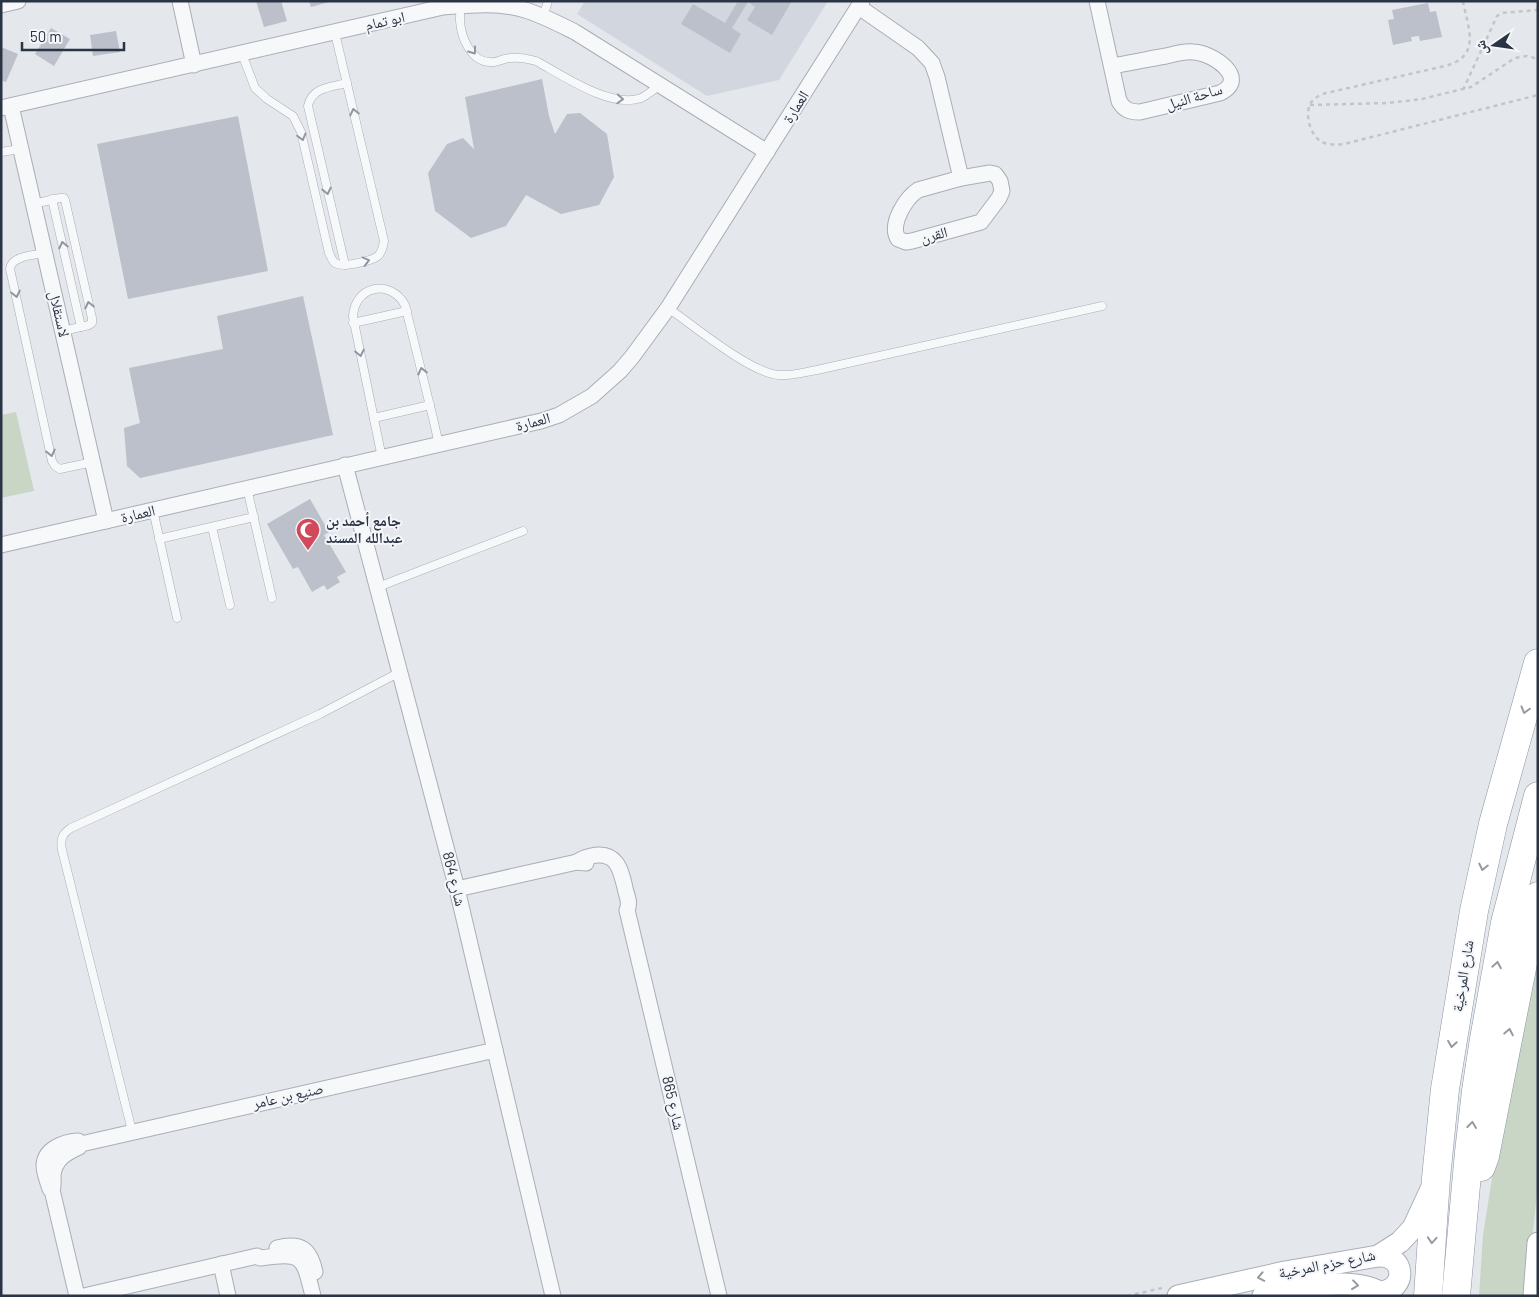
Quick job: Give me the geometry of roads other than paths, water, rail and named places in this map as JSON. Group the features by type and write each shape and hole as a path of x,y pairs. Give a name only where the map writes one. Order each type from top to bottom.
{"highway":[{"name":"شارع المرخية","path":"1428,1296 1436,1178 1445,1089 1474,911 1493,824 1538,663"},
{"name":"شارع المرخية","path":"1456,1296 1476,1091 1503,933 1538,796"},
{"path":"1465,1196 1476,1180 1485,1156 1538,896"}],"street":[{"path":"1,5 18,1"},
{"path":"180,1 194,65"},
{"name":"ساحة النيل","path":"1097,1 1112,66 1122,106 1126,110 1140,112 1220,93 1226,90 1231,82 1226,67 1198,52 1183,52 1112,66"},
{"name":"ابو تمام","path":"6,107 443,7 477,4 503,6 543,16 581,36 661,84 767,152"},
{"path":"861,4 918,48 932,64 937,77 961,178"},
{"name":"العمارة","path":"1,545 541,421 576,406 592,396 620,371 668,308 861,4"},
{"name":"لاستقلال","path":"6,107 20,149 106,521"},
{"name":"القرن","path":"990,173 995,174 1000,180 1002,191 999,198 981,222 912,241 906,242 898,239 894,231 896,220 913,194 918,190 961,178 990,173"},
{"name":"شارع 864","path":"345,465 456,889 553,1296"},
{"name":"شارع 865","path":"456,889 577,862 580,864 600,864 611,871 624,906 628,910 719,1296"},
{"name":"صنيع بن عامر","path":"77,1296 52,1190 54,1170 57,1163 62,1156 81,1144 495,1050"},
{"name":"شارع حزم المرخية","path":"1178,1296 1285,1272 1378,1256 1400,1242 1413,1228 1436,1178"},
{"path":"1534,1296 1538,1244"},
{"path":"84,1296 257,1256 259,1253 281,1247 300,1247 308,1252 312,1260 320,1296"},
{"path":"257,1256 260,1258 289,1255 297,1258 304,1263 307,1270 313,1296"},
{"path":"1378,1256 1384,1255 1391,1258 1400,1268 1398,1282 1394,1288 1383,1294"},
{"path":"221,1264 228,1296"},
{"name":"شارع حزم المرخية","path":"1263,1296 1357,1285 1383,1294"}],"lane":[{"path":"543,16 548,1"},
{"path":"461,6 460,21 464,36 474,55 484,62 512,58 536,61 598,94 616,100 642,98 661,84"},
{"path":"242,54 255,88 267,99 294,116 301,132 329,253 334,262 345,265 373,259 381,252 384,241 335,33"},
{"path":"345,265 309,112 309,102 316,92 322,89 347,83"},
{"path":"294,116 309,112"},
{"path":"1,152 20,149"},
{"path":"33,204 52,199 62,198 65,200 92,318 91,324 63,332"},
{"path":"52,199 81,327"},
{"path":"45,253 14,260 10,269 52,460 55,466 60,468 93,462"},
{"path":"382,458 353,323 353,312 357,301 366,292 376,289 394,292 402,300 407,311 439,445"},
{"path":"668,308 740,359 762,370 778,375 817,370 1102,306"},
{"path":"353,323 407,311"},
{"path":"374,418 430,405"},
{"path":"247,488 272,598"},
{"path":"153,510 177,618"},
{"path":"159,538 254,517"},
{"path":"212,527 230,605"},
{"path":"378,587 522,531"},
{"path":"132,1131 62,850 61,840 65,832 320,714 400,672"}],"place":[{"name":"جامع أحمد بن عبدالله المسند","path":"308,551"}]}
